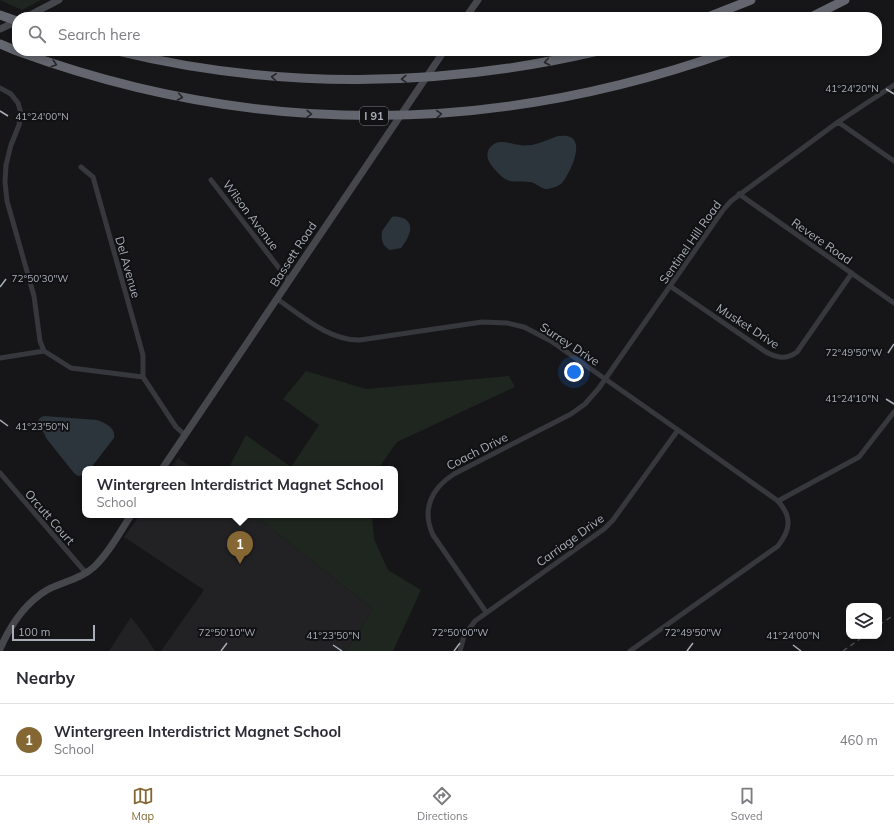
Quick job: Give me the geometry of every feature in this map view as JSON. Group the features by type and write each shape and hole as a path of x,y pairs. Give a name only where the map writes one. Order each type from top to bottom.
{"highway":[{"path":"721,12 751,0"},
{"path":"821,12 845,0"},
{"name":"I 91","path":"0,44 12,49"},
{"name":"I 91","path":"33,56 104,79 185,98 276,111 373,116 443,114 541,102 641,80 716,56"},
{"path":"140,56 176,64 249,74 301,78 365,80 417,78 493,71 533,65 575,56"}],"street":[{"path":"36,12 59,0"},
{"path":"470,12 478,0"},
{"path":"0,29 12,23"},
{"name":"Bassett Road","path":"164,466 441,56"},
{"name":"Sentinel Hill Road","path":"605,379 723,210 739,194 838,122 894,85"},
{"path":"0,88 11,94 18,103 21,113 6,165 5,182 7,201 34,296 40,341 44,351 71,368 143,377 176,427 185,435"},
{"path":"838,122 894,161"},
{"name":"Del Avenue","path":"81,167 93,177 143,356 143,377"},
{"name":"Wilson Avenue","path":"211,180 289,281"},
{"name":"Revere Road","path":"739,194 894,303"},
{"name":"Musket Drive","path":"670,286 766,352 779,358 786,358 797,352 852,273"},
{"name":"Surrey Drive","path":"277,299 327,333 347,340 360,340 482,322 499,322 515,325 540,335 778,500"},
{"path":"0,358 44,351"},
{"name":"Coach Drive","path":"486,612 432,535 428,516 429,504 433,494 444,480 454,474 577,410 591,397 605,379"},
{"path":"630,651 778,546 786,534 788,520 787,513 778,500 859,457 894,412"},
{"name":"Carriage Drive","path":"460,651 464,636 475,621 609,525 621,511 678,430"},
{"name":"Orcutt Court","path":"0,472 86,574"},
{"path":"0,649 7,632 26,607 47,590 86,574 108,550 130,518"}],"shaded area":[{"path":"0,0 41,0 22,10"},
{"path":"558,136 568,136 574,140 576,152 572,167 565,179 561,184 548,189 545,189 532,182 509,181 498,173 491,165 487,156 492,145 499,142 532,145"},
{"path":"392,217 405,219 410,226 410,229 408,238 401,248 390,250 384,244 382,239 382,231"},
{"path":"306,371 366,389 509,376 515,387 397,442 380,466 292,466 319,425 283,399"},
{"path":"44,416 97,420 107,424 112,429 114,438 92,466 82,466 82,475 78,476 46,438 39,423 40,418"},
{"path":"246,435 290,466 230,466"},
{"path":"178,458 190,466 173,466"},
{"path":"138,518 258,518 373,609 346,651 161,651 204,590 124,537"},
{"path":"258,518 372,518 374,539 388,570 421,590 393,651 346,651 373,609"},
{"path":"131,617 146,637 155,651 109,651"}],"railway":[{"path":"882,623 894,615"},
{"path":"843,651 860,639"}],"place":[{"name":"Wintergreen Interdistrict Magnet School","path":"240,564"}]}
